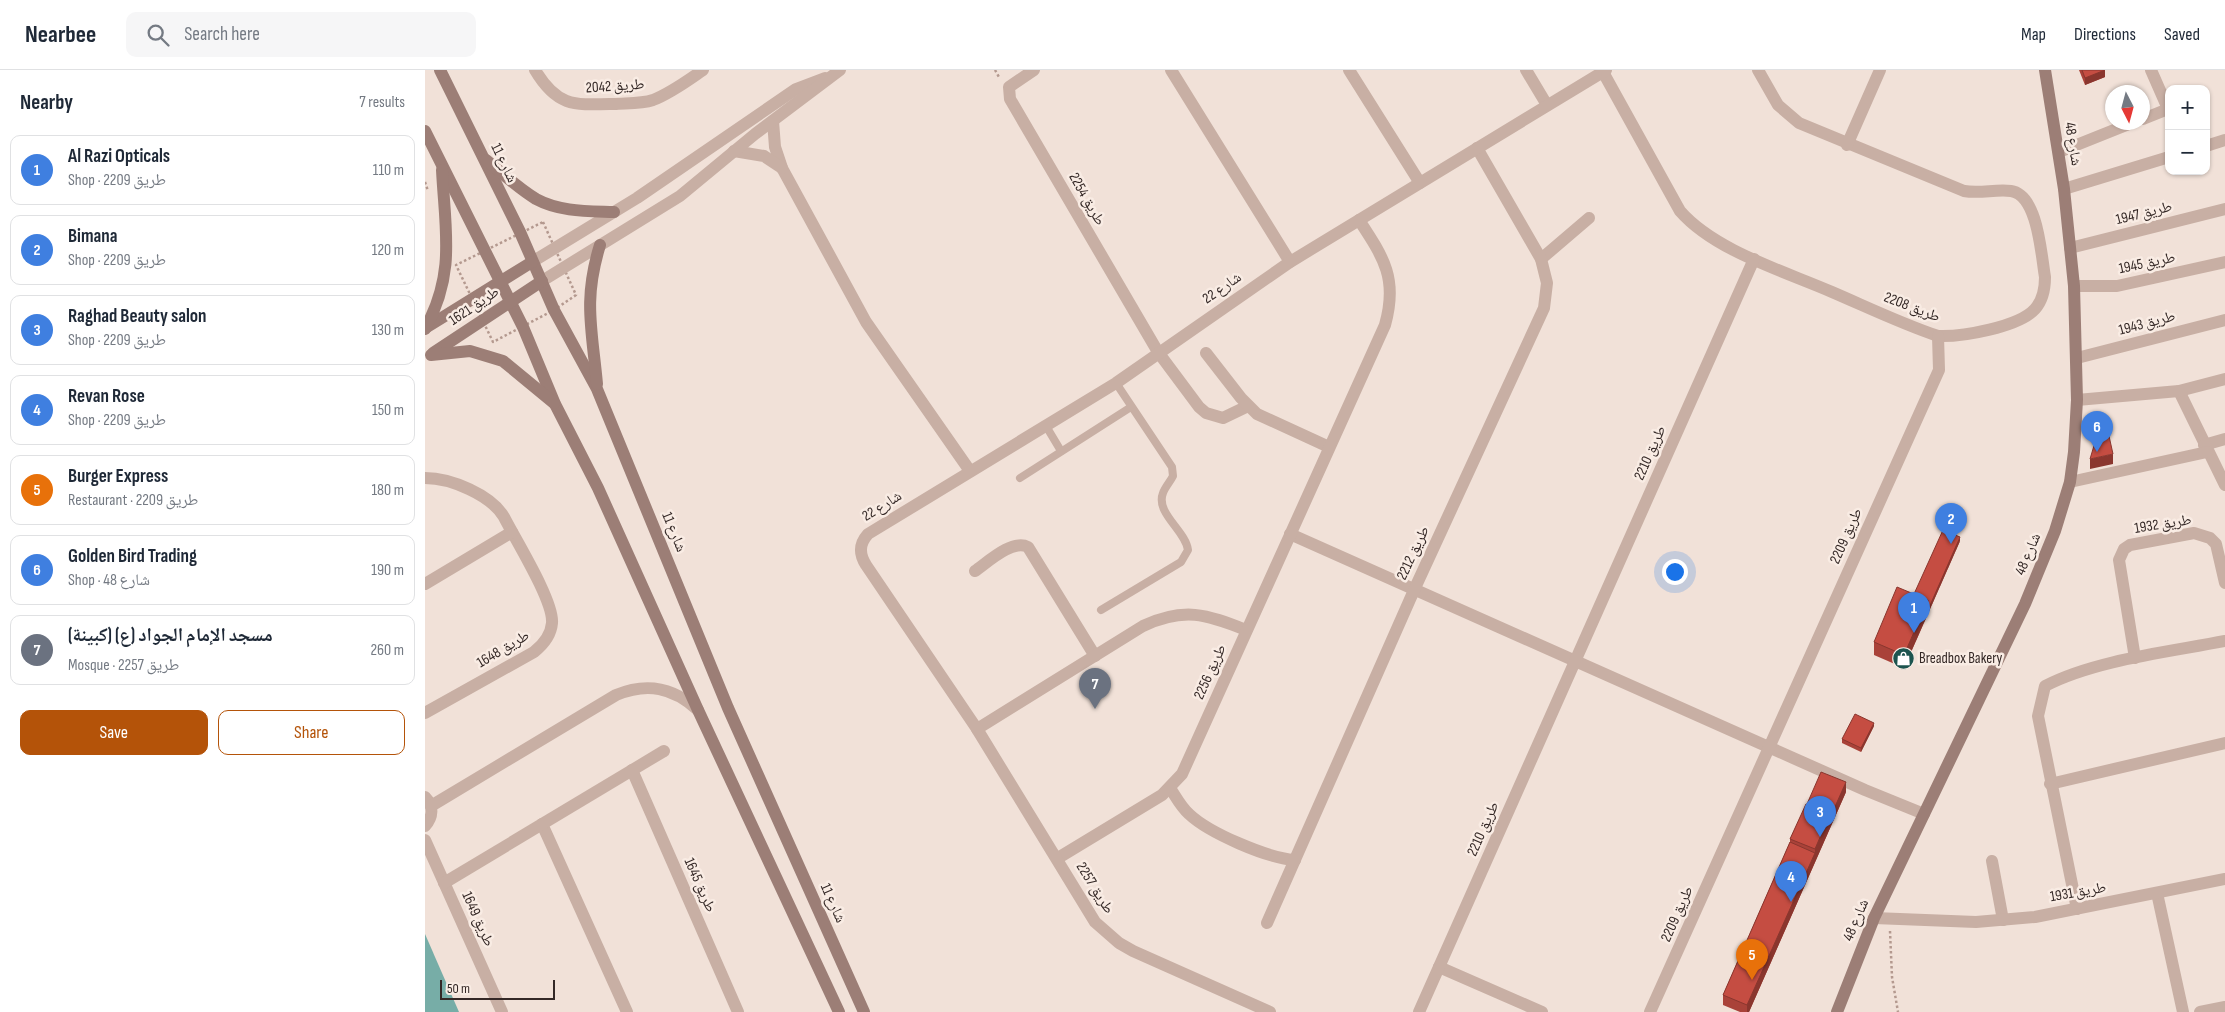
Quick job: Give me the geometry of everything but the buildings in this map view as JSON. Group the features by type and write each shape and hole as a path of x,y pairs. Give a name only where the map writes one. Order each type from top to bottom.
{"street":[{"name":"شارع 11","path":"439,70 542,281 554,310 597,389 728,708 864,1012"},
{"name":"طريق 2042","path":"535,70 553,94 565,102 579,105 651,100 668,93 703,70"},
{"path":"532,262 614,212 796,89 827,78 840,70"},
{"name":"طريق 2254","path":"1034,70 1009,87 1010,98 1158,352"},
{"path":"1171,70 1290,262"},
{"path":"1349,70 1420,183"},
{"path":"1526,70 1547,105"},
{"name":"طريق 2208","path":"1604,71 1680,211 1703,233 1754,259 1938,336 1958,335 1998,326 2026,317 2035,309 2045,288 2045,277 2031,206 2024,197 2013,191 1981,193 1965,191 1847,145 1799,123 1778,104 1758,70"},
{"path":"1847,145 1880,70"},
{"name":"شارع 48","path":"1837,1012 1874,918 2025,604 2055,531 2070,482 2077,400 2075,286 2059,152 2045,70"},
{"path":"2151,70 2165,103"},
{"name":"شارع 22","path":"863,540 867,534 1116,383 1290,262 1604,71"},
{"path":"542,281 680,196 734,151 804,100 827,78"},
{"path":"2150,116 2165,111"},
{"path":"773,121 775,147 782,168 866,322 971,471"},
{"path":"2059,152 2114,130"},
{"path":"425,131 511,302 555,404 598,488 698,710 839,1012"},
{"path":"2210,145 2225,140"},
{"name":"طريق 2212","path":"1267,924 1415,588 1544,308 1547,283 1541,259 1477,148"},
{"path":"734,151 764,156 782,168"},
{"path":"483,158 536,199 549,205 570,210 614,212"},
{"path":"2063,189 2165,158"},
{"path":"425,329 435,310 442,290 445,266 446,220 441,165"},
{"name":"طريق 1947","path":"2070,248 2225,209"},
{"path":"1541,259 1589,218"},
{"name":"طريق 2256","path":"1058,858 1170,788 1182,774 1385,325 1390,307 1391,288 1387,269 1380,252 1359,220"},
{"path":"597,389 589,316 593,267 600,245"},
{"name":"طريق 2210","path":"1419,1012 1754,259"},
{"name":"طريق 1621","path":"425,329 532,262"},
{"name":"طريق 1945","path":"2075,286 2123,285 2225,262"},
{"name":"طريق 1621","path":"428,357 542,281"},
{"name":"طريق 1943","path":"2077,358 2225,320"},
{"name":"طريق 2209","path":"1650,1012 1939,370 1938,336"},
{"path":"428,357 470,351 503,361 555,404"},
{"path":"1158,352 1206,413 1223,418 1248,406"},
{"path":"1206,353 1248,406 1267,419 1329,447"},
{"path":"2077,400 2179,391 2225,379"},
{"path":"2179,391 2205,449 2225,485"},
{"path":"2070,482 2205,449 2225,439"},
{"name":"طريق 1648","path":"425,478 439,480 483,496 500,511 550,607 552,624 550,632 541,646 534,652 425,714"},
{"path":"425,584 512,532"},
{"name":"طريق 1932","path":"2135,658 2119,560 2124,549 2130,545 2194,533 2203,535 2216,544 2225,583"},
{"path":"1290,534 1924,814"},
{"name":"طريق 2257","path":"863,540 861,558 977,729 1058,858 1095,922 1119,943 1270,1012"},
{"path":"975,571 1013,546 1023,544 1028,546 1095,656"},
{"path":"977,729 1143,626 1161,618 1180,614 1199,614 1246,630"},
{"path":"2077,909 2050,784 2038,716 2045,686 2062,678 2135,658 2225,642"},
{"path":"425,826 430,820 428,802 616,694 645,686 667,690 687,700 698,710"},
{"path":"2050,784 2225,742"},
{"path":"444,883 664,751"},
{"name":"طريق 1645","path":"632,770 738,1012"},
{"path":"1170,788 1187,813 1207,827 1267,855 1295,860"},
{"path":"542,824 627,1012"},
{"name":"طريق 1649","path":"425,840 502,1012"},
{"path":"1992,861 2003,920"},
{"name":"طريق 1931","path":"1874,918 1976,922 2003,920 2077,909 2225,879"},
{"path":"2157,893 2183,1012"},
{"path":"1439,967 1542,1012"},
{"path":"2201,1012 2225,1007"}],"lane":[{"path":"1101,610 1181,562 1188,550 1186,542 1162,504 1163,492 1173,476 1172,467 1116,383"},
{"path":"1020,478 1131,407"},
{"path":"1046,426 1061,451"}],"path":[{"path":"1890,919 1892,978 1898,1012"}],"water":[{"path":"425,934 459,1012 425,1012"}],"place":[{"name":"Golden Bird Trading","path":"2097,452"},
{"name":"Bimana","path":"1951,544"},
{"name":"Al Razi Opticals","path":"1914,633"},
{"name":"Breadbox Bakery","path":"1903,658"},
{"name":"مسجد الإمام الجواد (ع) (كبينة)","path":"1095,709"},
{"name":"Raghad Beauty salon","path":"1820,837"},
{"name":"Revan Rose","path":"1791,902"},
{"name":"Burger Express","path":"1752,980"}]}
